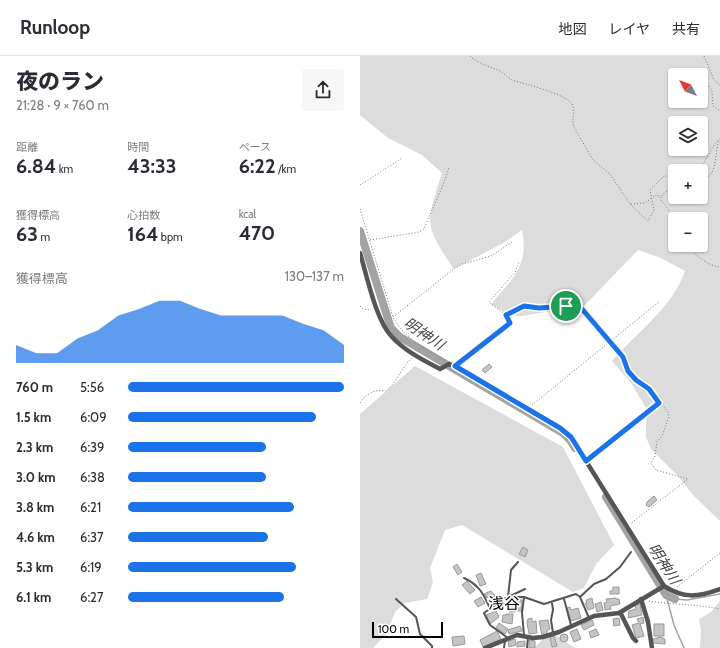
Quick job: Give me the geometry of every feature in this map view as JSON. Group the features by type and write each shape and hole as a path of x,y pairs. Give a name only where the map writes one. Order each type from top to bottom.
{"street":[{"path":"360,253 382,322 391,336 416,355 440,369 449,364 455,366 560,428 571,437 628,526 664,586 683,596 703,595 720,589"},
{"path":"485,648 506,638 517,635 538,638 553,634 589,618 620,612 664,586"},
{"path":"640,599 645,608 652,648"},
{"path":"620,612 630,633 636,641"}],"lane":[{"path":"580,598 594,584 606,579 620,567 631,552"},
{"path":"508,597 510,570 518,562"},
{"path":"464,578 475,583 482,592 490,609"},
{"path":"504,648 506,638 490,625 484,616 484,613 508,597 525,589"},
{"path":"508,597 524,597 544,604 552,603 576,594 580,598 589,618"},
{"path":"524,597 522,613 527,648"},
{"path":"564,599 572,626"},
{"path":"396,600 416,617 420,634 432,646 432,648"},
{"path":"552,603 553,634"}],"path":[{"path":"470,56 479,63 500,72 511,79 543,91 558,94 569,100 574,110 573,122 580,140 593,160 613,178 630,204 648,221 654,210 650,190 662,178 668,176"},
{"path":"704,56 714,80 720,85"},
{"path":"708,86 712,92 714,100 713,106 720,111"},
{"path":"704,164 713,146 720,140"},
{"path":"708,176 714,169 720,140"},
{"path":"360,185 402,158"},
{"path":"369,240 419,232 424,229 438,194 444,186 449,167"},
{"path":"661,197 668,190"},
{"path":"630,204 645,203 656,196 661,197"},
{"path":"661,197 661,200 670,212"},
{"path":"360,209 393,317 400,330 412,341 449,364"},
{"path":"393,317 454,269 462,264 491,256 512,242"},
{"path":"694,252 715,267 720,267"},
{"path":"455,366 510,323 506,315 496,309 489,302 515,272 519,262"},
{"path":"527,409 660,300"},
{"path":"360,306 363,309 378,310"},
{"path":"506,315 524,306 535,308 566,306 582,309 623,357 628,371 636,380 649,389 659,403 668,412 669,417 662,436 657,442 655,456 651,463 656,470 688,479 628,526"},
{"path":"360,403 369,393 377,389 386,391 391,387 404,366 416,355"},
{"path":"586,461 659,403"},
{"path":"672,591 720,553"},
{"path":"640,599 665,604 699,605 720,608"}],"shaded area":[{"path":"360,56 720,56 720,521 694,496 677,475 651,449 646,437 646,408 631,383 612,361 663,308 672,296 685,271 661,258 638,250 584,306 522,316 509,315 491,304 512,279 521,262 524,242 522,230 505,242 454,269 437,242 432,232 430,223 433,203 442,173 422,155 388,138 360,115"},
{"path":"415,366 563,447 614,545 596,564 584,588 573,592 462,525 445,530 430,568 433,582 427,599 405,603 395,612 387,633 373,648 360,648 360,414"},
{"path":"720,601 720,648 700,648 701,631 699,619 711,612"},
{"path":"547,635 557,636 575,648 534,648"}],"building":[{"path":"489,364 492,367 485,373 482,370"},
{"path":"654,496 657,500 649,507 646,505 647,502"},
{"path":"523,547 528,550 525,557 519,554"},
{"path":"457,564 462,572 458,575 453,567"},
{"path":"481,573 486,584 480,586 476,575"},
{"path":"467,581 475,590 470,594 462,585"},
{"path":"613,587 619,587 619,594 610,594 610,591 613,591"},
{"path":"491,591 495,596 490,599 488,597 487,598 484,594"},
{"path":"481,597 485,603 478,607 474,601"},
{"path":"592,598 594,608 588,610 585,603 587,603 586,600"},
{"path":"516,599 522,600 522,611 516,611"},
{"path":"606,599 619,599 620,604 610,606 611,609 605,610 604,603 607,602"},
{"path":"509,601 515,604 515,612 509,612"},
{"path":"601,602 603,610 597,612 595,604"},
{"path":"640,604 642,615 628,618 629,611 636,609 635,605"},
{"path":"570,607 571,610 578,608 581,618 571,621 567,608"},
{"path":"496,611 499,617 490,624 486,615"},
{"path":"513,614 512,624 502,622 503,615"},
{"path":"643,617 644,623 640,624 644,636 636,638 632,625 639,623 637,619"},
{"path":"532,618 532,622 536,621 537,633 529,634 527,623 528,619"},
{"path":"619,618 620,625 614,626 613,619"},
{"path":"548,620 550,629 547,630 547,634 542,635 539,621"},
{"path":"592,620 594,625 584,630 581,625"},
{"path":"499,623 508,629 505,634 496,628"},
{"path":"654,624 664,624 664,636 654,636"},
{"path":"520,626 522,631 509,634 508,630"},
{"path":"577,629 581,639 574,642 570,632"},
{"path":"596,629 599,635 591,638 589,632"},
{"path":"497,631 501,639 483,647 480,640"},
{"path":"562,634 566,634 568,638 566,642 562,642 560,640 560,636"},
{"path":"464,636 465,644 453,646 452,637"},
{"path":"554,636 557,646 552,647 550,637"},
{"path":"660,637 665,639 665,644 653,643 653,639"},
{"path":"515,639 516,645 509,647 508,641"},
{"path":"529,640 535,641 535,648 529,648"},
{"path":"525,641 525,646 517,647 517,642"}],"waterway":[{"name":"明神川","path":"360,231 391,328 400,337 563,433 575,448"},
{"name":"明神川","path":"606,497 666,595 675,599"},
{"path":"675,599 687,600 720,594"},
{"path":"666,595 674,625 684,648"}],"district":[{"name":"浅谷","path":"504,603"}],"route":[{"path":"524,306 539,308 566,306 582,309 623,357 628,371 636,380 649,389 659,403 586,461 571,437 560,428 455,366 510,323 510,320 506,315 510,311 524,306"}]}
